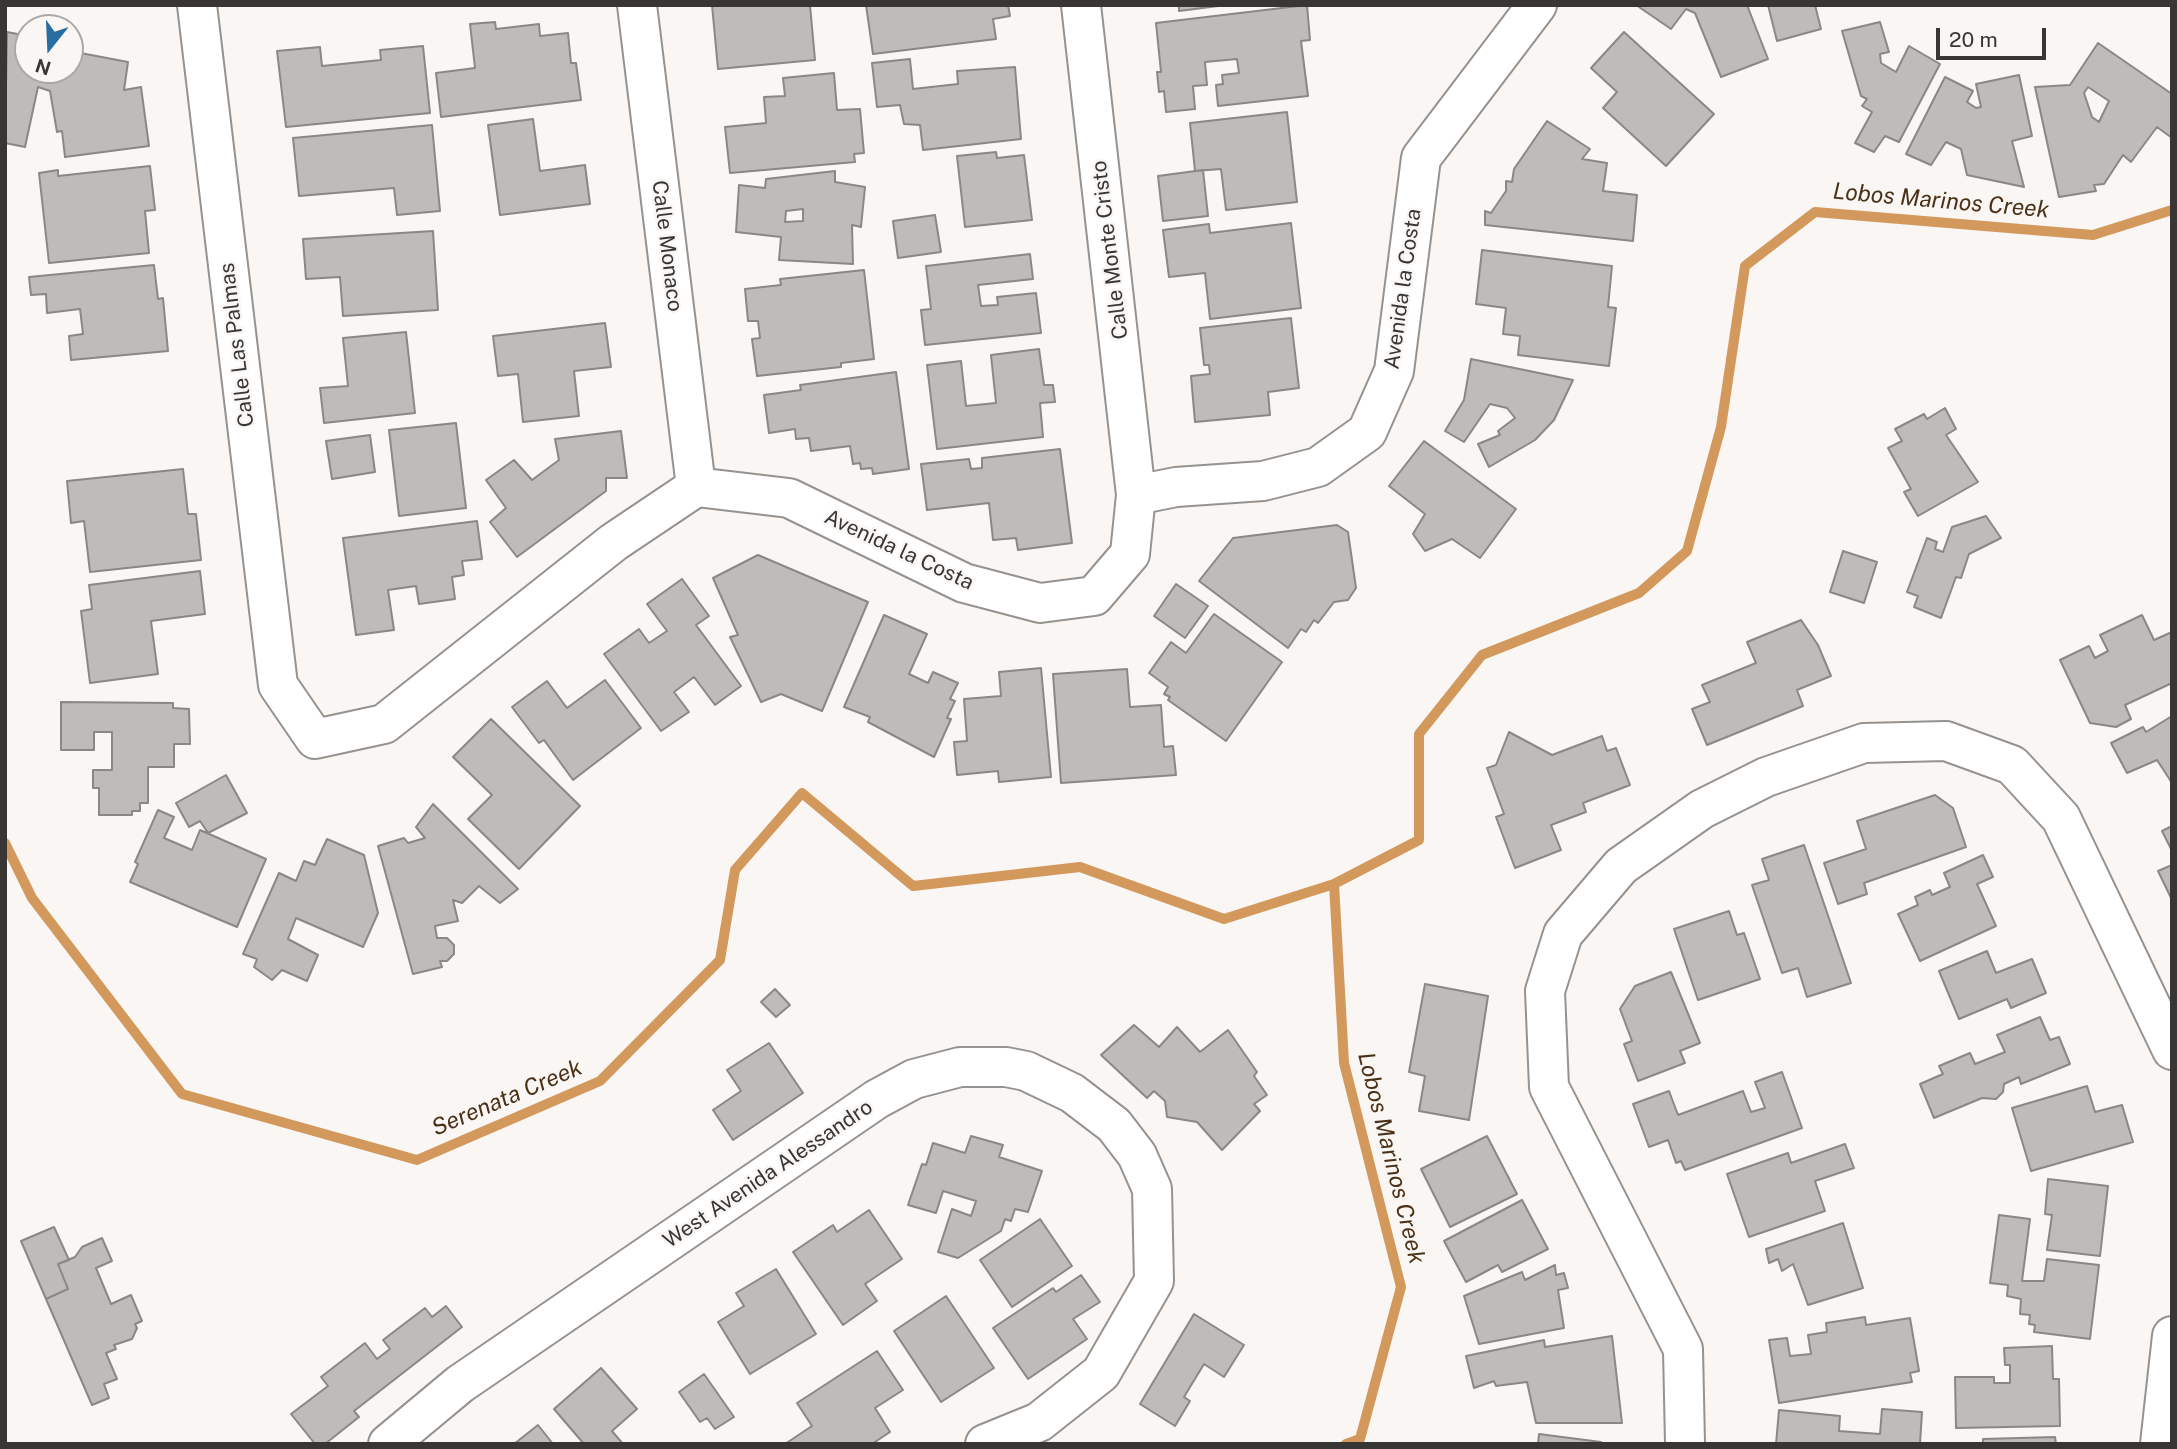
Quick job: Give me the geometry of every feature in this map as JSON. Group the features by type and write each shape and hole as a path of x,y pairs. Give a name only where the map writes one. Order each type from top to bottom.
{"street":[{"name":"Calle Las Palmas","path":"197,5 278,685 315,739 384,724 614,542 696,486"},
{"name":"Calle Monaco","path":"637,5 696,486"},
{"name":"Calle Monte Cristo","path":"1081,5 1136,495"},
{"name":"Avenida la Costa","path":"696,486 789,498 964,583 1040,603 1094,596 1130,554 1136,495 1176,487 1263,481 1318,467 1367,432 1394,371 1421,158 1537,5"},
{"path":"1685,1444 1684,1349 1549,1087 1545,991 1563,934 1621,866 1702,809 1766,777 1864,743 1946,741 2012,765 2061,818 2172,1050"},
{"name":"West Avenida Alessandro","path":"388,1444 460,1384 877,1099 914,1079 975,1065 1006,1066 1049,1081 1095,1108 1114,1125 1137,1154 1152,1189 1154,1281 1101,1373 1040,1422 985,1444"},
{"path":"2160,1444 2172,1336"}],"building":[{"path":"712,5 810,5 815,60 718,69"},
{"path":"866,5 1008,5 1010,16 993,19 996,39 873,54"},
{"path":"1179,5 1226,5 1179,11"},
{"path":"1307,5 1310,40 1301,41 1308,96 1218,106 1216,85 1223,84 1222,75 1239,73 1237,59 1205,62 1207,85 1193,86 1195,109 1166,112 1164,91 1159,92 1157,72 1161,72 1156,23"},
{"path":"1636,5 1747,5 1768,59 1721,77 1695,13 1686,9 1671,29"},
{"path":"1768,5 1815,5 1821,29 1777,41"},
{"path":"495,22 496,29 539,24 540,36 568,33 571,63 576,63 581,100 441,117 436,73 475,68 470,24"},
{"path":"1880,22 1889,52 1880,54 1881,63 1896,72 1909,46 1940,64 1899,142 1885,136 1874,152 1855,143 1872,112 1862,106 1867,99 1861,96 1842,31"},
{"path":"7,32 14,33 14,84 84,84 84,54 128,62 124,90 141,87 149,146 65,157 62,131 57,132 50,91 38,87 25,147 5,143"},
{"path":"1624,32 1714,114 1666,166 1603,108 1617,92 1591,68"},
{"path":"2098,43 2172,94 2172,138 2157,127 2131,162 2123,155 2104,184 2094,185 2096,191 2059,197 2035,87 2070,85","holes":["2088,87 2109,101 2099,122 2092,117 2084,93"]},
{"path":"423,46 430,113 286,127 277,51 320,47 322,66 381,60 380,50"},
{"path":"910,59 913,89 958,84 957,71 1015,67 1021,139 923,150 920,125 904,124 900,105 877,107 872,63"},
{"path":"834,73 837,110 860,109 864,153 854,154 855,162 730,173 725,127 766,123 764,97 785,96 783,78"},
{"path":"2019,75 2032,136 2012,141 2024,187 1967,175 1961,149 1946,142 1931,165 1906,154 1945,77 1973,91 1967,102 1976,108 1981,107 1976,84"},
{"path":"1287,112 1297,202 1226,210 1221,169 1195,171 1190,123"},
{"path":"533,119 540,171 585,165 590,204 500,215 488,125"},
{"path":"1547,121 1590,149 1582,159 1607,163 1603,191 1637,195 1633,241 1485,225 1485,211 1491,213 1506,191 1506,181 1512,182 1514,169"},
{"path":"432,125 440,211 397,215 394,188 299,196 293,138"},
{"path":"996,152 997,158 1024,155 1032,220 965,227 957,156"},
{"path":"150,166 155,210 145,211 149,253 49,263 39,173 58,170 58,176"},
{"path":"1203,170 1208,216 1163,221 1158,176"},
{"path":"835,171 835,182 865,187 861,227 852,225 853,264 779,260 781,237 736,232 739,185 765,188 766,179","holes":["803,209 803,221 785,222 786,211"]},
{"path":"935,215 941,252 898,258 893,221"},
{"path":"1291,223 1301,308 1210,319 1205,273 1169,277 1163,230 1209,224 1210,233"},
{"path":"433,231 438,310 343,316 340,277 306,279 303,239"},
{"path":"1482,250 1612,266 1608,307 1616,308 1609,366 1518,355 1520,336 1503,334 1506,308 1476,304"},
{"path":"1030,254 1033,279 978,285 981,306 998,305 997,297 1036,293 1041,333 925,345 921,310 931,309 926,266"},
{"path":"154,265 158,299 163,298 168,351 71,360 69,336 83,334 80,309 47,313 46,294 31,295 29,277"},
{"path":"864,270 874,359 841,363 841,367 757,376 752,339 760,338 758,321 748,321 745,289 781,285 780,279"},
{"path":"1291,318 1299,388 1268,392 1270,415 1195,422 1191,376 1210,374 1209,365 1204,365 1200,328"},
{"path":"605,323 611,367 574,371 579,416 523,422 518,374 498,376 493,336"},
{"path":"406,332 415,413 324,423 320,388 348,386 343,338"},
{"path":"1039,349 1044,385 1053,385 1055,402 1040,403 1043,437 937,449 927,365 961,361 966,406 996,403 991,355"},
{"path":"1471,359 1573,380 1554,420 1535,440 1489,467 1478,444 1500,435 1498,431 1515,418 1507,408 1490,404 1464,442 1445,431 1464,400"},
{"path":"896,372 909,469 873,474 872,468 861,469 860,463 853,464 850,446 811,451 809,438 796,439 795,429 769,433 764,395 801,390 800,385"},
{"path":"1945,408 1956,429 1946,435 1978,482 1918,516 1904,492 1911,489 1888,448 1902,441 1895,429 1924,414 1927,419"},
{"path":"456,423 466,508 399,516 389,430"},
{"path":"621,431 627,478 606,478 606,491 517,557 490,522 506,508 486,480 514,460 532,480 559,460 555,439"},
{"path":"370,435 375,472 332,479 326,441"},
{"path":"1424,441 1516,509 1480,558 1452,539 1425,551 1413,534 1425,514 1389,486"},
{"path":"1060,449 1072,543 1018,550 1016,538 993,540 989,503 927,510 921,464 969,459 971,469 982,468 982,458"},
{"path":"183,469 188,514 196,514 201,560 90,572 84,521 71,523 67,481"},
{"path":"1986,516 2001,538 1969,554 1961,578 1956,577 1941,618 1914,607 1918,596 1907,592 1927,538 1937,542 1935,549 1943,552 1952,527"},
{"path":"477,521 482,559 462,561 464,575 452,577 455,599 419,604 416,586 388,590 394,630 356,635 343,538"},
{"path":"1337,525 1348,532 1356,588 1348,600 1334,602 1318,623 1314,620 1306,632 1301,629 1288,648 1199,581 1233,538"},
{"path":"1843,551 1877,562 1864,603 1830,592"},
{"path":"758,555 868,602 822,711 781,694 761,702 730,637 738,635 713,578"},
{"path":"200,571 205,614 151,621 158,674 90,683 81,611 92,609 89,585"},
{"path":"682,579 709,616 696,625 741,686 715,705 694,677 674,692 689,712 661,731 604,654 639,629 649,643 667,631 647,604"},
{"path":"1176,584 1208,606 1185,638 1154,616"},
{"path":"1214,614 1282,662 1226,741 1168,700 1170,697 1164,694 1168,687 1149,673 1171,642 1186,653"},
{"path":"884,615 927,634 909,674 928,683 933,672 958,683 950,699 955,701 947,718 951,719 934,757 868,722 870,717 844,707"},
{"path":"2142,615 2154,640 2172,632 2172,683 2125,705 2131,719 2116,727 2090,723 2060,660 2089,646 2095,658 2108,651 2100,635"},
{"path":"1801,620 1818,645 1831,676 1797,690 1803,706 1707,745 1692,709 1710,702 1702,685 1756,663 1747,642"},
{"path":"1041,668 1051,777 999,782 998,771 957,775 954,742 967,741 964,699 1001,696 999,672"},
{"path":"1127,669 1130,707 1161,705 1164,747 1173,746 1176,775 1061,783 1053,674"},
{"path":"605,680 641,728 573,780 544,740 539,743 512,707 547,681 567,708"},
{"path":"61,702 173,703 173,708 189,709 190,744 174,744 174,767 148,767 148,803 140,803 140,811 132,811 132,815 99,815 99,788 93,788 93,770 112,770 112,732 94,732 94,750 61,750"},
{"path":"2172,716 2172,783 2157,760 2127,773 2111,743 2143,727 2146,732"},
{"path":"491,719 580,806 519,869 468,819 492,795 453,757"},
{"path":"1509,732 1552,755 1602,736 1607,751 1616,748 1630,785 1583,803 1586,812 1551,825 1561,850 1515,868 1496,817 1504,814 1487,768 1496,765"},
{"path":"226,775 247,813 208,833 200,821 189,827 176,803"},
{"path":"1935,795 1953,808 1966,847 1864,883 1867,894 1838,904 1824,863 1866,849 1857,821"},
{"path":"433,804 518,889 500,903 479,886 462,903 453,900 458,921 435,926 437,938 447,938 454,945 454,954 447,961 440,961 442,967 413,974 378,846 404,838 408,843 425,838 416,827"},
{"path":"158,810 174,817 164,838 192,850 200,830 266,859 237,927 130,882 138,864 135,862"},
{"path":"2172,826 2172,851 2162,831"},
{"path":"327,839 364,855 378,913 363,947 296,918 288,939 318,955 307,981 282,970 272,980 254,967 257,959 243,954 279,873 296,881 304,861 315,865"},
{"path":"1804,845 1851,983 1807,997 1798,968 1782,973 1752,885 1769,880 1762,859"},
{"path":"1983,855 1993,877 1977,884 1996,926 1920,961 1898,914 1918,905 1915,897 1930,890 1932,895 1950,887 1944,873"},
{"path":"2172,865 2172,900 2158,871"},
{"path":"1729,911 1737,935 1744,933 1760,979 1698,1000 1674,929"},
{"path":"1987,951 1996,973 2032,959 2046,993 2011,1008 2007,999 1959,1019 1939,971"},
{"path":"1671,972 1700,1043 1680,1051 1685,1063 1638,1081 1624,1044 1632,1041 1620,1009 1635,986"},
{"path":"1425,984 1488,996 1469,1120 1419,1111 1425,1076 1409,1072"},
{"path":"775,989 790,1005 776,1017 761,1002"},
{"path":"2040,1017 2050,1040 2059,1037 2070,1064 2021,1084 2019,1077 2004,1084 2003,1092 1996,1099 1982,1098 1934,1118 1920,1084 1943,1074 1939,1066 1970,1053 1975,1064 2005,1052 1997,1035"},
{"path":"1134,1025 1159,1047 1177,1027 1200,1052 1228,1030 1257,1072 1254,1076 1267,1095 1254,1104 1260,1111 1222,1150 1197,1122 1167,1117 1165,1101 1154,1091 1147,1098 1101,1055"},
{"path":"769,1043 803,1093 733,1140 713,1110 741,1091 727,1070"},
{"path":"1782,1072 1802,1128 1685,1170 1681,1161 1676,1163 1668,1140 1649,1147 1633,1104 1669,1091 1678,1115 1743,1091 1751,1112 1765,1108 1755,1082"},
{"path":"2087,1086 2095,1112 2122,1105 2133,1142 2031,1171 2012,1108"},
{"path":"971,1136 1003,1145 999,1157 1042,1171 1028,1212 1015,1209 1011,1221 1005,1219 1001,1231 958,1258 938,1252 952,1209 971,1216 976,1201 943,1191 936,1213 908,1205 922,1164 926,1165 933,1143 965,1153"},
{"path":"1487,1136 1517,1194 1450,1227 1421,1169"},
{"path":"1845,1144 1854,1168 1815,1181 1825,1211 1749,1237 1727,1174 1788,1153 1791,1163"},
{"path":"2048,1179 2108,1186 2100,1256 2047,1250 2052,1215 2045,1214"},
{"path":"1522,1200 1548,1249 1502,1272 1498,1265 1466,1282 1444,1241"},
{"path":"869,1210 902,1259 865,1284 877,1301 843,1325 793,1252 833,1225 837,1232"},
{"path":"1999,1215 2030,1219 2022,1281 2044,1281 2047,1259 2099,1265 2090,1339 2034,1332 2035,1325 2029,1324 2030,1315 2020,1314 2021,1299 2007,1296 2008,1285 1990,1283"},
{"path":"1040,1219 1072,1266 1012,1307 980,1260"},
{"path":"1843,1223 1863,1288 1808,1305 1793,1264 1782,1271 1778,1259 1769,1263 1766,1249"},
{"path":"54,1227 69,1260 58,1264 68,1289 46,1299 21,1241"},
{"path":"102,1238 112,1261 96,1268 111,1304 131,1295 142,1321 135,1324 137,1328 132,1339 114,1345 116,1349 106,1353 117,1379 104,1384 109,1398 92,1405 46,1299 68,1289 58,1264 75,1257 82,1247"},
{"path":"1555,1265 1556,1275 1564,1273 1568,1288 1558,1290 1564,1328 1479,1344 1464,1296 1522,1272 1525,1280"},
{"path":"776,1269 816,1334 750,1374 718,1322 744,1306 736,1293"},
{"path":"1081,1275 1100,1302 1073,1319 1087,1339 1028,1379 993,1328 1053,1288 1056,1292"},
{"path":"946,1296 994,1368 941,1402 894,1331"},
{"path":"446,1306 462,1327 354,1411 359,1417 325,1444 315,1444 291,1414 328,1386 321,1377 365,1343 377,1359 390,1349 383,1340 425,1308 432,1317"},
{"path":"1194,1314 1244,1345 1224,1377 1204,1364 1184,1397 1190,1401 1175,1426 1140,1404"},
{"path":"1865,1317 1866,1325 1910,1318 1919,1371 1910,1373 1912,1382 1779,1403 1769,1340 1787,1338 1790,1356 1811,1354 1808,1335 1827,1332 1826,1323"},
{"path":"1612,1336 1622,1423 1536,1423 1527,1382 1496,1386 1494,1381 1474,1388 1466,1356 1544,1340 1545,1347"},
{"path":"2052,1346 2053,1379 2059,1379 2060,1426 1956,1428 1955,1377 1994,1377 1994,1383 2010,1383 2010,1365 2005,1365 2004,1348"},
{"path":"877,1351 903,1390 875,1408 890,1432 872,1444 785,1444 812,1426 797,1403"},
{"path":"601,1368 637,1409 612,1431 623,1444 584,1444 554,1409"},
{"path":"704,1374 734,1417 715,1429 707,1418 700,1422 679,1392"},
{"path":"1882,1409 1922,1412 1920,1444 1776,1444 1779,1410 1840,1416 1839,1431 1880,1434"},
{"path":"538,1425 553,1444 514,1444"},
{"path":"1539,1434 1601,1442 1601,1444 1538,1444"},
{"path":"2055,1437 2056,1444 1983,1444 1983,1439"}],"waterway":[{"name":"Lobos Marinos Creek","path":"1346,1444 1360,1439 1401,1287 1344,1063 1334,884 1419,840 1419,734 1482,655 1639,593 1687,551 1721,427 1745,266 1815,212 2093,235 2172,210"},
{"name":"Serenata Creek","path":"5,843 32,898 182,1094 417,1160 600,1081 720,960 735,870 802,793 913,886 1080,867 1224,919 1334,884"}]}
